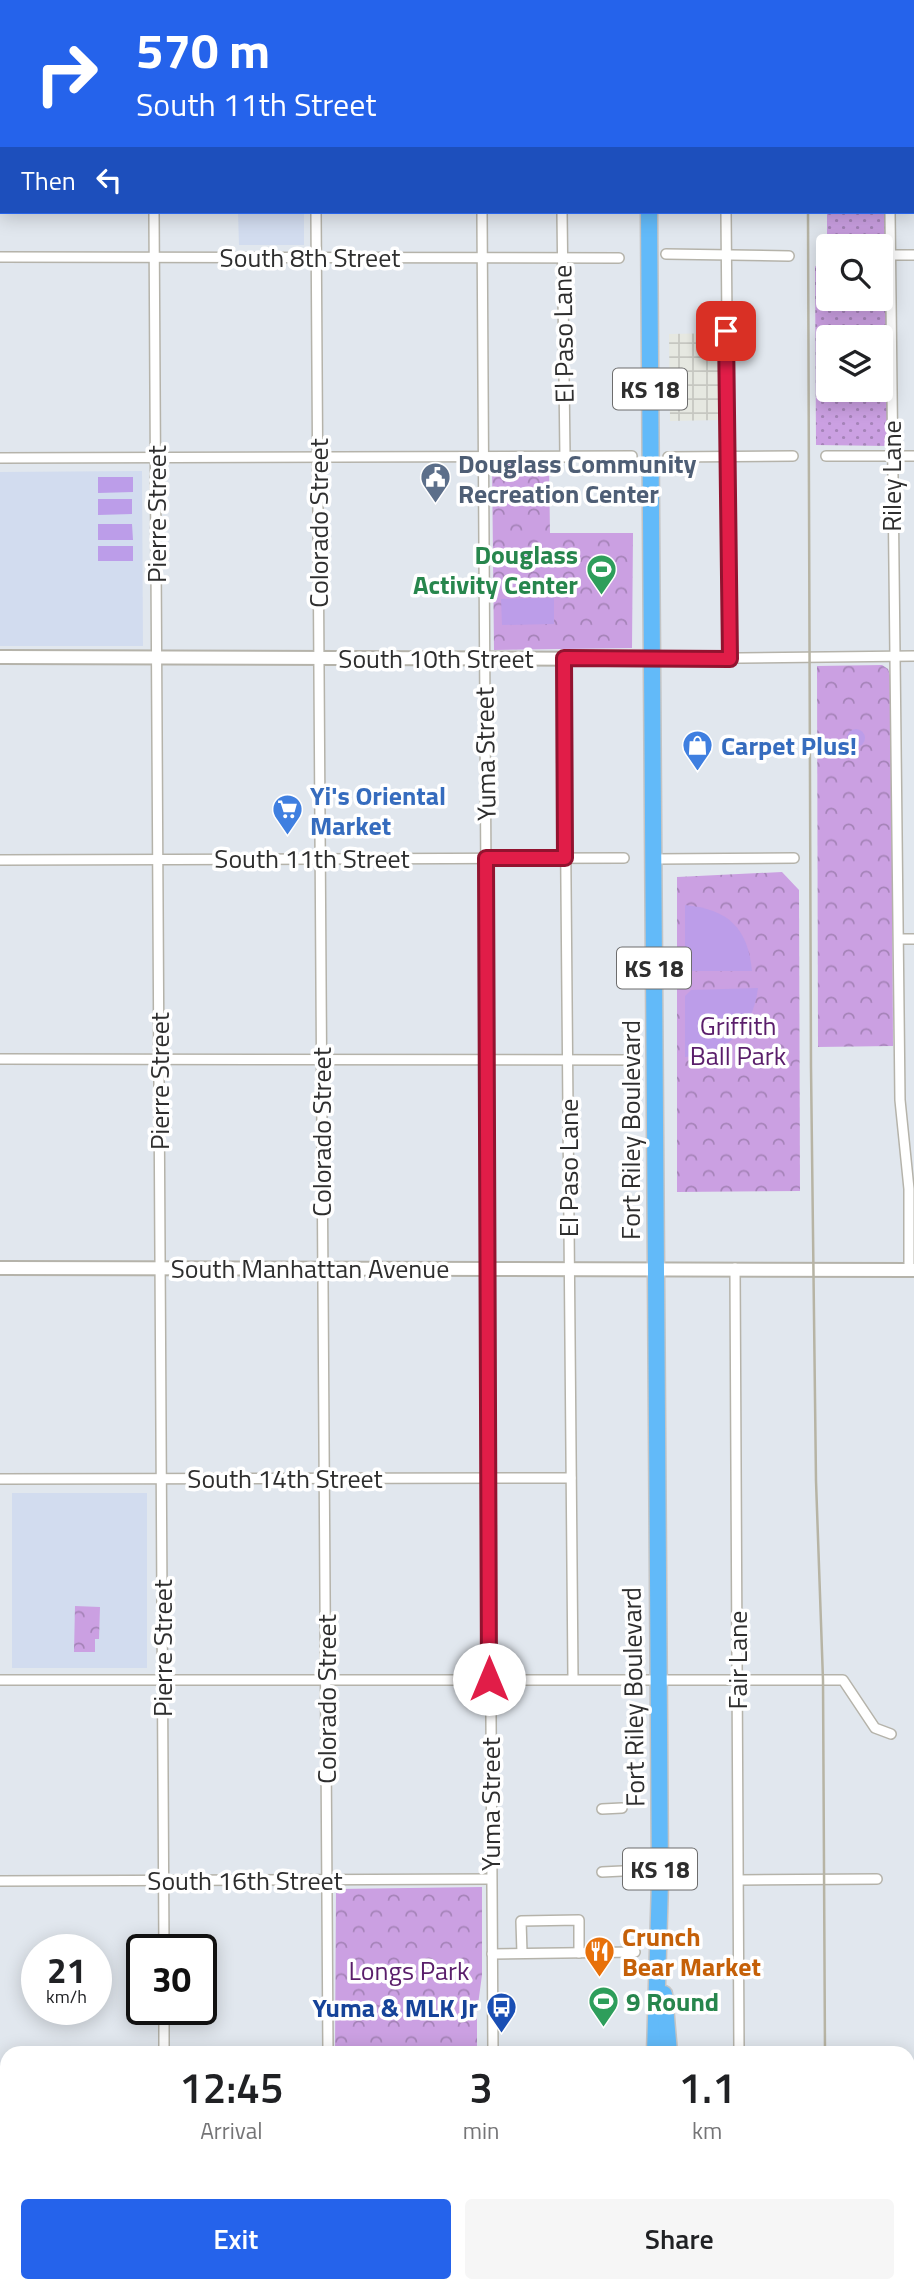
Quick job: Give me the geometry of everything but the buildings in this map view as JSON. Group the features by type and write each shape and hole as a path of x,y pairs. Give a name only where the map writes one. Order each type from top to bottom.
{"highway":[{"name":"Fort Riley Boulevard","path":"649,214 657,1679 660,1964 668,2046"},
{"name":"Fort Riley Boulevard","path":"655,2046 655,2007 660,1964"}],"street":[{"name":"Pierre Street","path":"154,214 164,1934"},
{"name":"Colorado Street","path":"316,214 328,2046"},
{"name":"Yuma Street","path":"482,214 493,2046"},
{"name":"El Paso Lane","path":"562,214 565,457"},
{"path":"726,214 730,659"},
{"name":"Riley Lane","path":"887,234 890,214"},
{"path":"666,254 789,256"},
{"path":"893,255 914,255"},
{"name":"South 8th Street","path":"0,257 619,258"},
{"name":"Riley Lane","path":"887,311 895,656 900,1100 909,1189 912,1270"},
{"path":"0,458 632,456"},
{"path":"668,457 793,456"},
{"path":"826,456 914,456"},
{"name":"South 10th Street","path":"0,657 730,659 914,656"},
{"name":"El Paso Lane","path":"564,658 573,1678"},
{"name":"South 11th Street","path":"0,860 624,858"},
{"path":"653,859 794,858"},
{"path":"899,939 914,939"},
{"path":"0,1059 635,1060"},
{"name":"South Manhattan Avenue","path":"0,1268 814,1267 912,1270"},
{"name":"Fair Lane","path":"735,1268 739,2046"},
{"name":"South 14th Street","path":"0,1479 570,1478"},
{"path":"0,1680 843,1680 875,1728 891,1734"},
{"path":"602,1809 622,1808"},
{"path":"602,1871 622,1871"},
{"name":"South 16th Street","path":"0,1881 491,1879"},
{"path":"739,1880 877,1880"},
{"path":"522,1953 521,1921 579,1920 579,1953"},
{"path":"492,1954 635,1952"},
{"path":"164,2025 164,2046"},
{"path":"0,2207 0,2226"}],"shaded area":[{"path":"238,214 304,214 304,245 239,245"},
{"path":"721,333 722,420 670,421 669,334"},
{"path":"142,471 143,646 0,646 0,472"},
{"path":"98,477 133,477 133,492 98,493"},
{"path":"98,499 132,499 132,514 98,515"},
{"path":"98,524 132,524 133,540 98,540"},
{"path":"98,546 133,546 133,561 98,561"},
{"path":"554,598 554,624 502,625 501,599"},
{"path":"856,729 862,732 865,738 862,744 856,747 850,744 847,738 850,732"},
{"path":"685,905 713,911 733,923 746,943 752,971 692,971 685,964"},
{"path":"758,988 750,1016 735,1037 713,1051 685,1057 685,996 691,990"},
{"path":"12,1493 147,1493 147,1668 12,1668"}],"green space":[{"path":"827,214 886,214 886,234 827,234"},
{"path":"816,266 816,311 887,311 887,325 816,325 816,402 888,402 888,446 816,445 815,267"},
{"path":"492,464 549,464 550,533 633,533 632,648 494,650"},
{"path":"882,665 888,669 891,679 893,1046 818,1047 817,666"},
{"name":"Griffith Ball Park","path":"782,872 799,890 800,1191 677,1192 677,877"},
{"path":"75,1606 100,1607 99,1639 95,1639 95,1652 74,1652"},
{"name":"Longs Park","path":"482,1887 482,1975 477,2012 477,2046 335,2046 336,1889"}],"railway":[{"path":"808,214 811,1068 816,1481 823,1680 825,2046"}],"place":[{"name":"Douglass Community Recreation Center","path":"435,505"},
{"name":"Douglass Activity Center","path":"601,596"},
{"name":"Carpet Plus!","path":"698,772"},
{"name":"Yi's Oriental Market","path":"287,837"},
{"name":"Crunch Bear Market","path":"599,1978"},
{"name":"9 Round","path":"603,2028"},
{"name":"Yuma & MLK Jr","path":"501,2034"}],"route":[{"path":"489,1679 486,858 565,858 564,658 730,659 726,331"}]}
